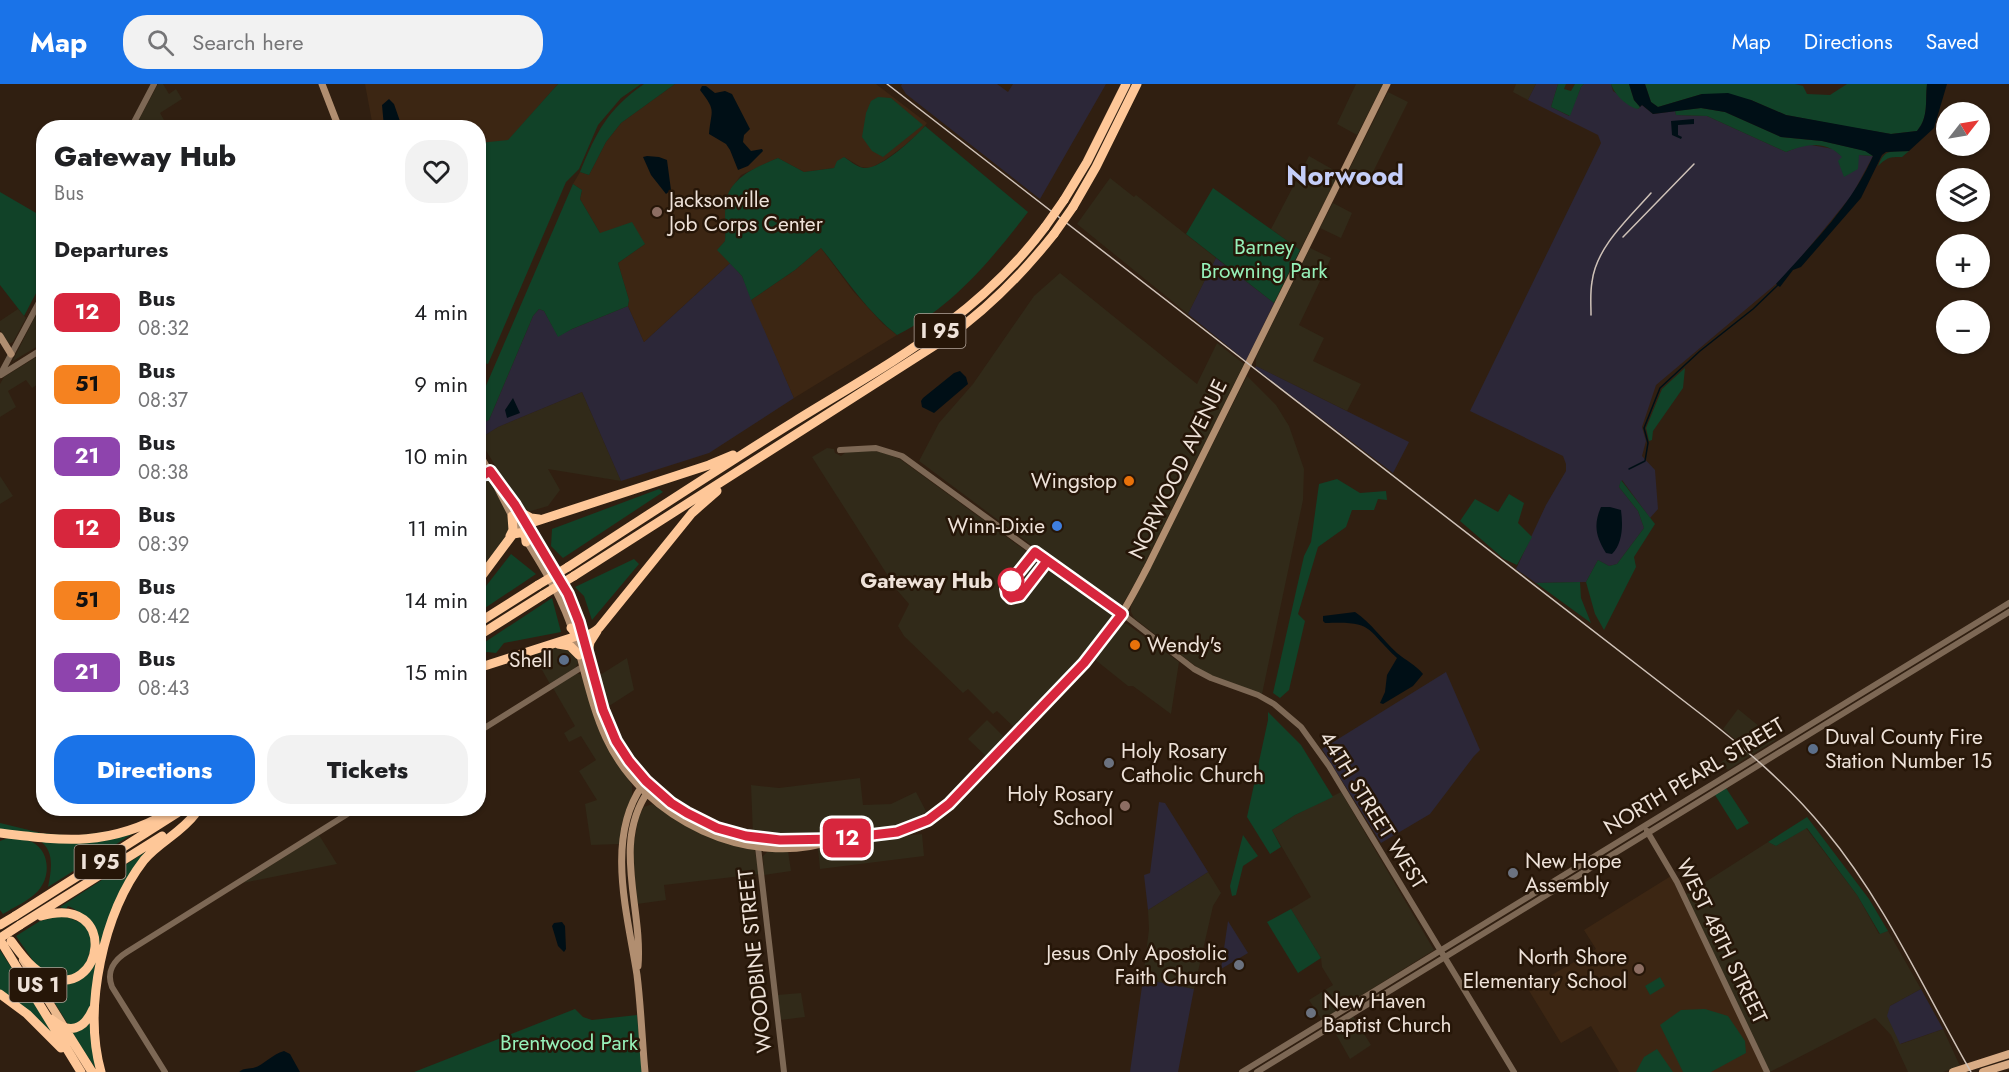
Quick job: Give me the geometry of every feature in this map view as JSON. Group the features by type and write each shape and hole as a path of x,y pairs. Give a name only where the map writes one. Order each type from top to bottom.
{"highway":[{"name":"I 95","path":"486,631 935,347 961,328 1010,285 1054,234 1073,207 1137,84"},
{"name":"I 95","path":"486,618 785,427 931,337 957,318 1005,274 1045,227 1064,200 1124,88"},
{"path":"486,570 510,536 515,514 541,519 709,465 785,427"},
{"path":"556,644 570,646 583,654 599,628 692,513 751,464"},
{"path":"510,536 527,534 541,519"},
{"path":"486,666 556,644 577,633 590,634 599,628"},
{"path":"0,833 60,839 88,839 123,832 163,816"},
{"name":"I 95","path":"0,924 172,816"},
{"name":"I 95","path":"0,939 192,816"},
{"path":"45,1013 65,1029 77,1027 87,1021 94,1006 109,932 128,884 156,847 187,825 194,816"},
{"path":"11,941 32,966 48,977 69,979 79,975 87,968 93,959 96,943 93,931 82,918 63,911 33,918"},
{"name":"US 1","path":"0,924 92,1072"},
{"name":"US 1","path":"0,939 79,1070"},
{"path":"0,994 42,1027 79,1070"},
{"path":"96,994 95,1033 101,1072"}],"main road":[{"path":"322,84 336,120"},
{"name":"NORWOOD AVENUE","path":"839,839 897,832 928,820 955,798 1084,663 1122,614 1387,84"},
{"path":"0,336 11,354"},
{"path":"486,464 527,534 577,633 603,710 620,747 646,787 687,813 723,830 764,839 839,839"},
{"path":"583,654 582,666 606,739 621,764 672,814 702,831 733,842 758,847 815,846 839,839"},
{"path":"645,1072 637,975 629,930 622,846 628,815 646,787"},
{"path":"777,848 781,845 798,844 802,839"},
{"path":"1953,1072 2009,1054"},
{"path":"1983,1072 2009,1064"}],"street":[{"path":"135,120 154,84"},
{"path":"0,375 36,308"},
{"path":"0,375 36,353"},
{"name":"44TH STREET WEST","path":"840,450 876,448 902,456 1068,578 1122,614 1194,669 1211,678 1258,695 1301,727 1329,766 1514,1072"},
{"name":"NORTH PEARL STREET","path":"1257,1072 1444,958 2009,603"},
{"name":"NORTH PEARL STREET","path":"1242,1072 1440,951 2009,612"},
{"path":"486,727 582,666 587,670 597,703 603,710"},
{"path":"165,1072 112,987 111,969 117,959 126,951 344,816"},
{"name":"WEST 48TH STREET","path":"1646,829 1677,882 1767,1072"},
{"name":"WOODBINE STREET","path":"758,847 784,1072"}],"shaded area":[{"path":"158,84 163,84 169,94 176,89 182,99 160,113 164,120 139,120"},
{"path":"365,84 558,84 508,141 486,143 486,120 372,120"},
{"name":"Jacksonville Job Corps Center","path":"675,84 876,84 927,123 904,146 871,168 861,167 844,157 834,168 804,172 778,158 741,175 730,190 726,202 725,241 718,250 730,263 644,342 628,306 629,300 618,263 645,244 600,233 580,199 582,190 573,184 580,172 589,175 606,142 621,123"},
{"path":"902,84 997,84 1008,92 1013,84 1106,84 1040,199 906,94"},
{"path":"1356,84 1383,84 1357,135 1337,124"},
{"path":"1516,84 1536,84 1528,100 1513,92"},
{"path":"1536,84 1558,84 1551,107 1569,116 1584,84 1611,84 1613,91 1638,109 1642,105 1653,114 1675,111 1676,115 1707,116 1786,152 1806,144 1833,149 1843,157 1873,156 1852,195 1793,267 1656,385 1642,427 1646,441 1642,456 1655,470 1658,509 1650,518 1622,480 1619,487 1638,511 1644,528 1617,564 1609,566 1598,560 1586,582 1536,583 1516,569 1546,505 1566,471 1563,456 1470,411 1601,143 1598,135 1528,100"},
{"path":"1629,84 1645,84 1651,102 1658,107 1702,94 1728,93 1786,115 1891,134 1917,131 1925,114 1927,84 1947,84 1942,102 1936,102 1934,128 1909,151 1886,152 1882,155 1861,198 1801,267 1793,270 1780,287 1776,284 1842,208 1873,156 1865,151 1822,141 1781,137 1725,112 1701,108 1653,114 1642,105 1640,107 1634,100"},
{"path":"702,86 706,86 715,93 725,91 732,94 750,129 744,135 743,142 751,151 762,149 763,151 748,166 738,170 726,144 709,134 712,111 700,90"},
{"path":"1388,92 1408,102 1365,188 1345,178"},
{"path":"389,99 394,104 400,120 383,120 382,105"},
{"path":"1694,119 1694,124 1678,125 1678,135 1682,137 1681,139 1672,135 1671,121"},
{"path":"1309,156 1339,173 1300,250 1271,229"},
{"path":"643,157 667,160 671,190 666,194 651,175"},
{"path":"1110,178 1134,197 1136,195 1216,258 1188,314 1077,224"},
{"path":"1333,203 1352,213 1341,238 1320,228"},
{"path":"821,248 853,291 883,324 897,335 794,398 751,300 795,270"},
{"path":"1310,248 1331,258 1299,325 1324,338 1313,361 1361,384 1347,411 1256,366 1256,357"},
{"path":"1216,258 1274,303 1246,361 1188,314"},
{"path":"730,263 742,276 794,398 709,453 621,481 582,392 498,427 486,435 486,422 489,420 533,316 539,309 544,311 558,336 628,306 644,342"},
{"path":"1060,273 1197,384 1217,343 1244,364 1134,585 1120,606 1073,576 919,461 939,423 973,384 1034,296"},
{"path":"18,309 26,318 13,342 9,344 0,330 0,321"},
{"path":"36,315 36,347 13,360"},
{"path":"36,357 36,385 32,388 26,380 8,391 16,407 0,417 0,384 4,377"},
{"path":"1256,366 1409,442 1393,473 1255,368"},
{"path":"960,371 966,377 968,384 934,413 922,407 923,398 954,373"},
{"path":"1247,376 1276,405 1289,426 1304,469 1303,500 1262,694 1207,674 1134,618 1131,612 1131,606"},
{"path":"582,392 621,481 548,469 560,490 548,506 524,513 486,451 486,435 498,427"},
{"path":"513,398 520,413 507,418 505,410"},
{"path":"827,448 834,449 835,453 841,456 846,452 864,450 881,452 900,459 1112,614 1114,618 1091,648 1016,729 997,711 993,714 968,689 963,693 904,636 898,626 909,604 897,590 812,457"},
{"path":"0,476 13,496 0,504"},
{"path":"488,476 511,520 507,537 486,562 486,477"},
{"path":"1601,507 1621,510 1621,534 1616,550 1612,554 1606,553 1598,536 1596,525"},
{"path":"1355,612 1397,653 1423,674 1413,686 1383,704 1380,703 1385,692 1387,675 1397,658 1373,633 1361,625 1323,621 1323,616"},
{"path":"1121,623 1127,624 1179,662 1171,714 1133,686 1128,686 1093,658"},
{"path":"559,646 566,647 575,654 578,663 575,668 550,684 533,654"},
{"path":"627,658 634,690 606,708 597,677"},
{"path":"1446,672 1480,750 1430,814 1381,843 1322,749"},
{"path":"576,673 582,675 622,769 632,785 632,796 626,810 619,844 591,845 585,804 597,800 579,771 596,760 581,736 569,742 564,733 575,726 553,688"},
{"path":"1738,709 1776,740 1753,754 1723,729"},
{"path":"987,720 1006,739 988,758 968,739"},
{"path":"1742,748 1751,755 1728,770 1720,763"},
{"path":"860,778 863,805 891,804 916,792 928,815 896,829 787,838 753,835 751,785 779,788"},
{"path":"1341,792 1434,950 1322,1020 1309,1000 1333,985 1322,967 1321,958 1291,909 1311,897 1272,830 1295,815"},
{"path":"1159,802 1165,803 1208,872 1148,910 1144,875 1150,873"},
{"path":"652,804 709,837 753,849 759,874 664,885 666,900 637,904 633,848 639,816 644,807"},
{"path":"1806,828 1857,895 1879,934 1888,931 1921,989 1890,1006 1901,1044 1943,1029 1960,1066 1943,1072 1908,1072 1891,1035 1875,1018 1770,1072 1685,895 1768,842 1776,846"},
{"path":"922,834 924,856 820,869 818,848 844,842"},
{"path":"319,835 337,864 243,883"},
{"path":"768,851 788,851 791,871 764,875 763,856"},
{"path":"1208,872 1221,893 1213,906 1194,989 1143,979 1149,929 1148,910"},
{"name":"North Shore Elementary School","path":"1671,876 1764,1072 1619,1072 1591,1026 1561,1043 1528,989 1596,949 1584,930"},
{"path":"1228,921 1248,953 1221,969"},
{"path":"562,922 565,926 566,949 564,952 558,946 552,926 554,923"},
{"path":"1143,979 1194,989 1178,1072 1130,1072"},
{"path":"1921,989 1943,1029 1900,1044 1887,1016 1890,1006"},
{"path":"801,993 805,1017 780,1020 777,995"},
{"path":"1353,1016 1371,1045 1350,1059 1333,1029"},
{"path":"284,1051 290,1054 300,1072 239,1072 257,1067"}],"green space":[{"path":"558,84 641,84 621,98 598,125 579,169 566,182 488,364 486,364 486,142 508,140"},
{"path":"644,84 675,84 621,123 606,142 589,175 580,172 598,133 612,112"},
{"path":"1558,84 1566,84 1564,89 1571,91 1575,84 1584,84 1570,116 1551,107"},
{"path":"1611,84 1629,84 1634,100 1640,107 1634,108 1625,103"},
{"path":"1645,84 1795,84 1803,86 1807,94 1830,95 1847,84 1927,84 1925,115 1921,126 1917,131 1891,134 1786,115 1751,100 1702,94 1658,107 1651,102"},
{"path":"878,97 891,98 923,125 883,157 872,151 862,137 866,113 871,101"},
{"path":"1701,108 1725,112 1781,137 1822,141 1866,151 1873,156 1859,155 1858,169 1844,177 1838,161 1842,157 1829,148 1816,145 1786,152 1707,116 1676,115 1675,111"},
{"path":"925,126 1028,212 970,281 936,311 897,335 866,305 821,248 795,270 751,300 742,276 717,250 725,241 726,202 729,193 739,179 753,169 778,158 804,172 834,168 837,161 844,157 861,167 871,167 880,164 897,152"},
{"path":"1909,151 1902,157 1891,157 1878,166 1883,156 1889,152"},
{"path":"573,184 582,190 580,199 600,233 632,222 645,244 618,263 629,300 628,306 558,337 544,311 539,309 533,316 489,420 486,422 486,386"},
{"name":"Barney Browning Park","path":"1213,188 1300,250 1274,303 1186,234"},
{"path":"0,192 36,213 36,293 24,316 0,285"},
{"path":"1685,368 1683,388 1653,431 1652,440 1649,441 1646,428 1662,389"},
{"path":"1337,479 1360,493 1386,491 1387,500 1378,499 1374,510 1352,510 1346,527 1318,547 1298,614 1305,621 1289,690 1280,698 1273,693 1304,556 1311,542 1319,484"},
{"path":"1621,480 1655,524 1634,557 1636,567 1604,630 1595,614 1586,582 1598,560 1609,566 1617,564 1644,528 1638,511 1619,487"},
{"path":"659,489 663,492 563,558 551,546 552,529"},
{"path":"1509,494 1524,503 1518,523 1532,537 1517,565 1504,559 1460,521 1475,499 1498,512"},
{"path":"511,554 536,574 486,607 486,586"},
{"path":"634,559 639,564 592,620 584,596 575,587"},
{"path":"1580,582 1581,598 1591,623 1536,583"},
{"path":"552,598 561,632 504,643 496,653 486,652 486,641"},
{"path":"1268,712 1301,745 1333,797 1295,815 1272,830 1281,847 1270,854 1247,817"},
{"path":"1726,788 1749,823 1737,830 1715,795"},
{"path":"1807,817 1869,899 1888,931 1880,934 1857,895 1807,828 1776,846 1768,842"},
{"path":"0,823 41,833 75,836 145,826 48,887 51,862 48,849 34,838 0,835"},
{"path":"1243,835 1258,856 1243,866 1236,895 1232,896 1230,886"},
{"path":"8,838 29,841 38,846 45,858 47,872 42,885 34,895 3,914 0,910 0,841"},
{"path":"150,849 122,890 91,1009 82,1022 69,1026 37,974 72,979 94,957 99,944 91,924 80,913 68,906 66,909 60,907"},
{"path":"1291,909 1321,958 1298,973 1267,922"},
{"path":"63,915 86,925 93,942 85,967 71,976 55,976 36,965 16,936 40,921"},
{"path":"0,950 53,1032 51,1033 0,992"},
{"path":"1660,977 1665,986 1650,995 1645,986"},
{"name":"Brentwood Park","path":"575,1009 583,1017 592,1020 637,1015 642,1072 414,1072"},
{"path":"1705,1009 1728,1016 1745,1041 1746,1053 1711,1072 1683,1072 1660,1025 1681,1010"},
{"path":"91,1018 98,1072 70,1030"},
{"path":"1657,1049 1673,1072 1636,1072 1644,1057"}],"waterway":[{"path":"1629,469 1645,461 1648,443 1644,428 1660,388 1778,285"}],"railway":[{"path":"887,84 1702,715 1767,769 1825,830 1867,887 1971,1072"},
{"path":"1623,237 1694,164"},
{"path":"1591,315 1592,282 1600,257 1615,234 1651,193"}],"bus line":[{"name":"12","path":"486,473 490,471 515,505 571,601 606,718 616,741 629,761 657,792 687,813 717,828 764,839 839,839 903,831 923,823 949,804 1084,663 1122,614 1068,578 1035,552 1006,588 1007,594 1011,598 1020,596 1044,565"}],"place":[{"name":"Jacksonville Job Corps Center","path":"657,212"},
{"name":"Wingstop","path":"1129,481"},
{"name":"Winn-Dixie","path":"1057,526"},
{"name":"Gateway Hub","path":"1011,581"},
{"name":"Wendy's","path":"1135,645"},
{"name":"Shell","path":"564,660"},
{"name":"Duval County Fire Station Number 15","path":"1813,749"},
{"name":"Holy Rosary Catholic Church","path":"1109,763"},
{"name":"Holy Rosary School","path":"1125,806"},
{"name":"New Hope Assembly","path":"1513,873"},
{"name":"Jesus Only Apostolic Faith Church","path":"1239,965"},
{"name":"North Shore Elementary School","path":"1639,969"},
{"name":"New Haven Baptist Church","path":"1311,1013"}],"district":[{"name":"Norwood","path":"1345,175"}]}
